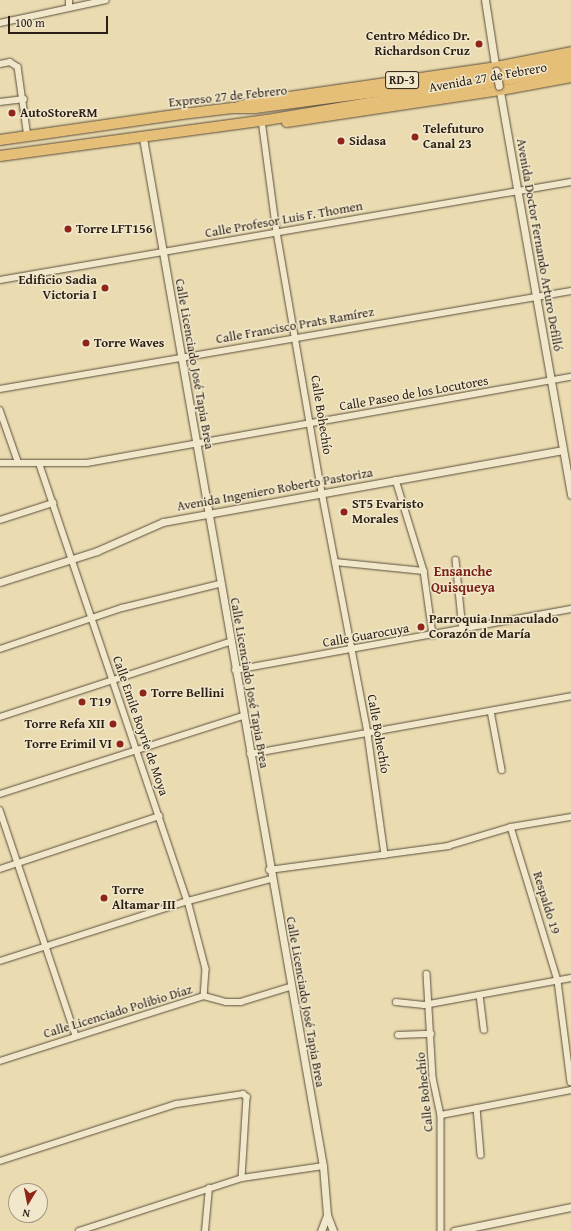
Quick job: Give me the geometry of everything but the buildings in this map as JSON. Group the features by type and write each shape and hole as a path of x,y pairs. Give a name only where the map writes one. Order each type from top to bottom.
{"highway":[{"name":"RD-3","path":"458,85 571,60"},
{"name":"RD-3","path":"458,85 571,69"},
{"name":"Expreso 27 de Febrero","path":"0,140 233,108 255,108 458,85"},
{"name":"Expreso 27 de Febrero","path":"0,156 142,138 264,120 458,85"}],"main road":[{"name":"Avenida 27 de Febrero","path":"233,108 254,101 496,69 571,51"},
{"name":"Avenida 27 de Febrero","path":"264,120 278,123 571,76"}],"street":[{"path":"68,8 69,0"},
{"path":"0,23 106,0"},
{"name":"Avenida Doctor Fernando Arturo Defilló","path":"485,0 562,450 570,477 571,495"},
{"path":"0,64 10,62 18,67 24,99 28,137"},
{"path":"0,102 24,99"},
{"name":"Calle Bohechío","path":"264,120 277,232 312,424 322,492 368,734 385,855"},
{"name":"Calle Licenciado José Tapia Brea","path":"142,138 197,444 269,870 323,1166 327,1215 333,1231"},
{"name":"Calle Profesor Luis F. Thomen","path":"0,280 571,182"},
{"name":"Calle Francisco Prats Ramírez","path":"0,389 571,291"},
{"name":"Calle Paseo de los Locutores","path":"0,463 18,461 40,465 87,463 571,377"},
{"path":"0,410 18,461"},
{"name":"Avenida Ingeniero Roberto Pastoriza","path":"0,582 97,551 151,526 322,492 562,450"},
{"name":"Calle Emile Boyrie de Moya","path":"40,465 135,749 188,901 206,969 204,996"},
{"path":"396,480 424,571 433,635"},
{"path":"0,520 53,503"},
{"path":"456,560 463,630"},
{"path":"335,562 424,571"},
{"path":"0,649 92,618 220,584"},
{"name":"Calle Guarocuya","path":"235,670 463,630 571,609"},
{"path":"0,717 230,642"},
{"path":"250,754 368,734 571,696"},
{"path":"491,711 502,770"},
{"path":"0,794 135,749 243,716"},
{"path":"0,810 76,1036"},
{"path":"0,869 159,816"},
{"path":"269,870 448,846 511,827 571,817"},
{"name":"Respaldo 19","path":"511,827 558,981 571,1082"},
{"path":"0,961 188,901 271,879"},
{"name":"Calle Bohechío","path":"427,974 430,1004 433,1078 441,1115 441,1231"},
{"path":"396,1002 430,1004 571,978"},
{"name":"Calle Licenciado Polibio Díaz","path":"0,1062 76,1036 204,996 226,1002 241,1002 290,986"},
{"path":"480,995 484,1030"},
{"path":"398,1035 431,1034"},
{"path":"441,1115 571,1090"},
{"path":"0,1161 178,1104 243,1094 247,1097 242,1178"},
{"path":"477,1108 481,1155"},
{"path":"79,1231 242,1178 323,1166"},
{"path":"205,1231 209,1188"},
{"path":"454,1231 571,1207"},
{"path":"321,1231 327,1215"}],"place":[{"name":"Centro Médico Dr. Richardson Cruz","path":"479,44"},
{"name":"AutoStoreRM","path":"12,113"},
{"name":"Telefuturo Canal 23","path":"415,137"},
{"name":"Sidasa","path":"341,141"},
{"name":"Torre LFT156","path":"68,229"},
{"name":"Edificio Sadia Victoria I","path":"105,288"},
{"name":"Torre Waves","path":"86,343"},
{"name":"ST5 Evaristo Morales","path":"344,512"},
{"name":"Parroquia Inmaculado Corazón de María","path":"421,627"},
{"name":"Torre Bellini","path":"143,693"},
{"name":"T19","path":"82,702"},
{"name":"Torre Refa XII","path":"113,724"},
{"name":"Torre Erimil VI","path":"120,744"},
{"name":"Torre Altamar III","path":"104,898"}],"district":[{"name":"Ensanche Quisqueya","path":"463,580"}]}
